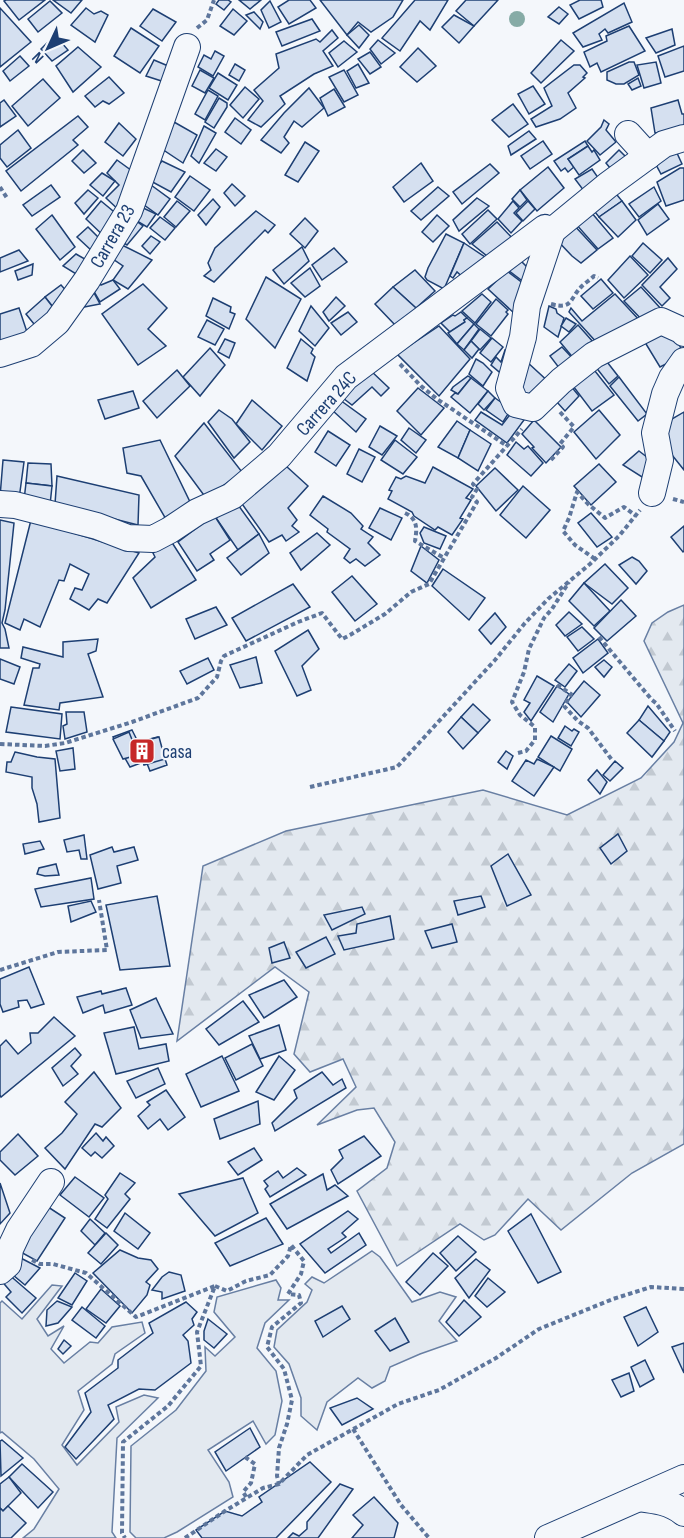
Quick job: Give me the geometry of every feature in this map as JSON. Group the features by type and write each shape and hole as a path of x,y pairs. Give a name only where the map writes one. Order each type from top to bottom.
{"street":[{"name":"Carrera 23","path":"0,354 32,344 57,322 87,280 129,211 187,47"},
{"path":"628,134 648,156"},
{"name":"Carrera 24C","path":"0,504 15,505 97,526 128,538 153,539 170,530 197,512 232,496 279,456 346,377 545,228 552,231 664,144 684,138"},
{"path":"552,231 527,306 523,337 508,388 516,404 539,402 594,355 661,321 684,333"},
{"path":"652,493 660,460 655,433 665,394 672,378 684,361"},
{"path":"5,1260 19,1230 51,1182"},
{"path":"548,1538 684,1478"},
{"path":"639,1498 659,1500 684,1513"}],"path":[{"path":"187,47 192,34 207,20 214,0"},
{"path":"0,187 7,198"},
{"path":"531,294 563,307 570,304 581,287 594,276 598,278"},
{"path":"394,359 437,399 507,446"},
{"path":"0,744 45,746 65,743 198,698 217,677 224,656 322,613 342,639 350,635 385,614 411,592 429,584 477,502 472,497 477,489 473,484 530,420 539,402 574,427 560,444 563,447 551,460"},
{"path":"595,559 575,545 562,531 569,518 577,492 605,518 624,507 636,516"},
{"path":"310,787 397,767 548,599 619,536 652,493 684,502"},
{"path":"405,513 416,522 415,542 444,558"},
{"path":"518,753 526,751 535,740 535,728 520,715 512,702 524,672 529,649 544,618 571,579"},
{"path":"599,638 656,703 675,731"},
{"path":"557,685 571,694 564,706 588,728 612,760"},
{"path":"0,969 58,952 107,950 99,900"},
{"path":"5,1260 52,1264 86,1273 136,1317 215,1286 227,1291 246,1281 270,1275 288,1256 291,1245 304,1261 301,1274 288,1294 299,1295 301,1303 272,1327 267,1347 284,1369 292,1400 279,1448 277,1476 279,1484"},
{"path":"125,1538 122,1533 123,1442 168,1406 201,1366 197,1332 215,1286"},
{"path":"185,1538 263,1488 279,1484 307,1455 398,1404 440,1390 496,1358 539,1329 613,1299 651,1287 684,1289"},
{"path":"352,1429 402,1505 429,1538"},
{"path":"245,1457 255,1464 251,1483 243,1492 247,1498"}],"green space":[{"path":"684,605 684,1144 632,1173 561,1230 528,1199 495,1235 484,1240 460,1224 397,1266 357,1191 387,1168 395,1142 374,1108 357,1110 317,1125 356,1087 343,1059 310,1072 294,1054 309,992 275,967 177,1041 203,866 286,831 483,790 567,815 641,778 674,742 683,723 644,641 652,623"},
{"path":"372,1251 380,1257 412,1302 440,1292 456,1297 439,1321 457,1341 390,1367 385,1381 372,1388 358,1378 327,1402 317,1430 301,1416 301,1398 289,1364 274,1347 277,1330 307,1302 312,1290 305,1284 312,1277 324,1283"},
{"path":"276,1280 281,1288 278,1300 289,1300 265,1323 257,1348 276,1371 282,1401 275,1435 266,1444 253,1421 208,1450 229,1482 233,1497 164,1538 136,1538 130,1532 131,1446 176,1410 206,1371 205,1347 215,1356 235,1337 214,1312 217,1297"},
{"path":"52,1285 62,1286 37,1319 48,1336 64,1326 51,1349 64,1363 90,1342 98,1343 112,1327 142,1322 145,1333 115,1354 112,1364 78,1391 84,1410 62,1445 77,1465 119,1422 116,1407 144,1395 158,1398 117,1438 112,1532 116,1538 23,1538 34,1529 59,1489 34,1459 2,1432 0,1433 0,1303 2,1301 22,1319"}],"building":[{"path":"45,0 19,20 4,1"},
{"path":"53,0 82,0 71,13"},
{"path":"219,0 231,2 224,10 216,4"},
{"path":"239,0 261,0 250,9"},
{"path":"289,0 310,0 316,8 289,24 278,7"},
{"path":"320,0 403,0 393,17 371,32 358,22 347,35"},
{"path":"415,0 448,0 430,30 420,21 400,51 382,38"},
{"path":"466,0 498,0 474,26 456,11"},
{"path":"580,0 601,0 603,7 579,19 570,5"},
{"path":"50,1 62,13 38,32 28,19"},
{"path":"270,1 281,22 269,28 261,10"},
{"path":"624,3 632,22 608,33 605,29 599,34 602,40 583,47 573,33"},
{"path":"559,7 568,14 559,24 548,17"},
{"path":"0,8 31,42 0,67"},
{"path":"86,8 94,14 101,11 108,15 95,42 71,25"},
{"path":"153,9 176,22 162,41 140,26"},
{"path":"233,9 247,21 234,35 220,26"},
{"path":"254,12 263,22 260,29 246,15"},
{"path":"454,15 474,26 459,43 442,27"},
{"path":"312,19 320,31 282,46 276,32"},
{"path":"359,25 369,35 359,48 347,35"},
{"path":"629,26 645,51 601,72 597,63 590,67 584,52 607,41 606,36"},
{"path":"131,28 159,46 140,73 114,56"},
{"path":"672,29 675,45 656,53 646,38"},
{"path":"332,30 338,38 323,51 333,66 314,74 280,96 285,104 261,127 248,120 263,101 254,90 279,68 276,54 316,39 320,42"},
{"path":"55,35 68,50 52,61 41,49"},
{"path":"378,40 395,53 381,64 370,49"},
{"path":"561,40 574,51 541,83 531,73"},
{"path":"344,41 357,52 338,67 329,53"},
{"path":"684,46 684,71 665,77 658,56"},
{"path":"78,47 101,67 73,92 56,66"},
{"path":"418,48 436,66 417,82 400,67"},
{"path":"215,51 224,56 213,76 198,67 204,55 211,59"},
{"path":"370,52 381,67 370,74 358,59"},
{"path":"20,56 29,66 10,81 3,71"},
{"path":"154,60 180,71 174,85 146,76"},
{"path":"634,62 639,75 624,84 616,84 607,80 607,72"},
{"path":"656,62 661,83 644,88 637,65"},
{"path":"235,64 245,70 239,81 229,75"},
{"path":"358,64 369,83 356,88 347,71"},
{"path":"574,65 580,65 587,73 583,77 585,78 568,93 576,108 560,119 536,127 531,119 552,106 544,88"},
{"path":"200,70 214,78 205,93 192,86"},
{"path":"344,70 358,95 344,102 329,77"},
{"path":"218,73 237,85 228,100 209,88"},
{"path":"109,77 124,93 109,104 103,101 95,107 85,96"},
{"path":"638,78 641,86 632,90 628,84"},
{"path":"43,79 60,98 28,126 12,106"},
{"path":"533,86 545,104 529,114 518,94"},
{"path":"245,87 259,99 243,118 230,105"},
{"path":"309,88 324,108 302,127 294,121 284,137 289,143 281,153 261,140"},
{"path":"334,89 345,107 328,116 320,98"},
{"path":"208,90 218,96 205,120 195,114"},
{"path":"219,98 227,103 227,107 214,128 205,122"},
{"path":"4,100 16,116 0,127 0,103"},
{"path":"678,100 682,114 684,114 684,129 655,133 651,108"},
{"path":"513,104 528,124 509,137 492,120"},
{"path":"78,116 88,127 73,140 78,145 21,191 6,171"},
{"path":"235,118 251,130 241,144 225,132"},
{"path":"604,120 609,124 606,130 616,142 600,155 587,141 601,127"},
{"path":"174,122 197,135 183,163 162,149"},
{"path":"119,123 136,139 123,156 105,142"},
{"path":"204,126 216,133 199,163 191,156"},
{"path":"18,130 31,148 7,167 0,158 0,145"},
{"path":"529,131 536,139 511,155 508,146"},
{"path":"543,141 552,154 530,169 521,156"},
{"path":"585,141 588,146 568,159 574,167 568,172 565,168 561,171 554,161"},
{"path":"305,142 319,151 298,182 285,175"},
{"path":"588,146 592,152 594,150 600,160 579,175 568,159"},
{"path":"216,149 227,157 216,171 204,163"},
{"path":"83,150 96,163 84,173 72,161"},
{"path":"619,150 629,160 614,173 606,163"},
{"path":"676,151 682,164 661,174 654,161"},
{"path":"117,160 139,176 122,213 106,198 119,185 107,173"},
{"path":"162,161 185,172 171,192 147,179"},
{"path":"421,163 433,181 404,202 393,187"},
{"path":"490,164 499,173 462,204 453,192"},
{"path":"548,167 564,188 537,211 520,190"},
{"path":"680,168 684,168 684,200 666,206 657,182"},
{"path":"592,169 599,179 584,191 575,179"},
{"path":"102,173 115,181 103,196 90,185"},
{"path":"190,176 210,190 194,211 175,197"},
{"path":"232,184 245,196 235,206 224,193"},
{"path":"51,185 60,197 32,216 23,205"},
{"path":"151,185 170,199 158,215 140,202"},
{"path":"438,187 449,196 421,220 411,211"},
{"path":"654,187 661,201 639,217 629,204"},
{"path":"88,190 98,198 84,214 75,203"},
{"path":"520,190 527,200 520,207 512,199"},
{"path":"613,190 622,201 599,217 591,207"},
{"path":"477,198 489,206 459,231 453,220"},
{"path":"213,199 220,207 206,225 198,215"},
{"path":"101,201 119,216 107,239 86,219"},
{"path":"177,201 190,211 176,227 164,217"},
{"path":"513,201 519,208 514,213 522,221 511,233 498,219"},
{"path":"528,201 535,209 523,221 516,213"},
{"path":"622,201 636,220 618,237 599,217"},
{"path":"658,204 669,219 647,235 638,220"},
{"path":"139,206 156,214 147,227 132,218"},
{"path":"488,210 497,219 470,244 462,234"},
{"path":"256,211 275,225 268,233 265,230 214,282 204,276 211,270 208,263 215,248"},
{"path":"591,212 613,238 598,249 575,223"},
{"path":"52,215 75,247 60,260 36,229"},
{"path":"437,215 449,226 433,242 422,232"},
{"path":"160,217 175,228 165,240 150,228"},
{"path":"132,218 143,226 127,245 116,238"},
{"path":"305,218 318,231 305,248 290,234"},
{"path":"497,222 515,241 492,260 472,244"},
{"path":"572,223 597,250 581,263 554,237"},
{"path":"88,227 102,241 92,251 77,237"},
{"path":"446,234 464,243 444,289 425,277"},
{"path":"151,236 160,242 150,254 142,246"},
{"path":"118,243 152,260 128,289 113,280 123,266 110,257"},
{"path":"464,243 488,259 468,282 457,272 453,278 450,276"},
{"path":"643,243 662,260 650,273 632,256"},
{"path":"302,247 309,261 284,284 273,270"},
{"path":"334,248 347,262 322,280 312,265"},
{"path":"19,250 28,261 0,272 0,258"},
{"path":"76,254 92,263 81,277 63,266"},
{"path":"630,256 648,275 624,298 608,280"},
{"path":"518,258 528,268 525,283 508,270"},
{"path":"668,258 677,269 660,287 670,298 662,306 642,285"},
{"path":"33,264 32,275 18,280 15,271"},
{"path":"310,268 320,286 305,297 291,283"},
{"path":"415,270 435,291 416,308 393,287"},
{"path":"507,271 524,284 515,314 488,289"},
{"path":"266,277 301,299 275,348 246,319"},
{"path":"96,278 101,285 113,280 120,289 100,302 89,283"},
{"path":"601,279 613,293 593,309 581,296"},
{"path":"87,280 100,304 79,308"},
{"path":"143,284 167,308 148,329 166,346 138,365 102,314"},
{"path":"61,285 72,297 61,317 45,297"},
{"path":"393,287 416,308 416,311 396,326 375,304"},
{"path":"641,287 662,310 645,323 624,301"},
{"path":"482,294 491,302 475,323 462,311"},
{"path":"615,294 642,323 599,345 569,312 571,308 582,321"},
{"path":"45,297 59,315 38,329 26,314"},
{"path":"336,297 345,306 329,321 323,312"},
{"path":"213,298 231,307 230,312 235,314 229,329 206,316"},
{"path":"496,299 508,310 506,312 508,314 491,336 476,324"},
{"path":"311,306 329,328 315,346 299,331"},
{"path":"549,306 556,309 557,313 564,318 558,337 544,327"},
{"path":"19,308 31,344 0,348 0,314"},
{"path":"348,312 357,322 341,335 331,323"},
{"path":"461,312 467,318 465,322 450,332 441,323 453,315"},
{"path":"467,318 474,324 457,344 448,333 465,322"},
{"path":"566,318 576,324 569,332 561,326"},
{"path":"207,320 224,329 215,345 198,337"},
{"path":"474,324 479,329 464,350 457,344"},
{"path":"578,325 594,343 575,360 560,342"},
{"path":"439,326 470,359 439,396 397,354"},
{"path":"667,327 677,340 684,355 660,367 643,339"},
{"path":"480,329 491,338 480,350 471,341"},
{"path":"492,338 503,347 491,362 480,353"},
{"path":"225,339 235,343 229,358 218,352"},
{"path":"301,339 313,349 311,353 315,357 307,381 287,368"},
{"path":"471,341 479,349 472,358 464,350"},
{"path":"562,347 576,362 563,373 550,356"},
{"path":"210,348 225,365 200,396 183,377"},
{"path":"505,350 514,358 504,376 491,365 496,357 501,362"},
{"path":"604,358 618,376 609,384 595,366"},
{"path":"476,359 492,372 483,386 469,374"},
{"path":"526,361 552,385 533,401 516,387"},
{"path":"591,366 614,395 592,411 570,382"},
{"path":"177,370 190,386 157,418 143,401"},
{"path":"370,370 389,388 381,396 372,387 352,405 343,398"},
{"path":"468,376 471,378 458,394 451,390 453,387"},
{"path":"619,377 647,414 638,421 610,386"},
{"path":"471,378 488,391 470,413 451,397 455,393 458,394"},
{"path":"570,385 579,396 565,411 556,401"},
{"path":"418,388 444,408 421,435 397,411"},
{"path":"133,391 139,408 105,419 98,400"},
{"path":"488,391 495,398 484,410 478,404"},
{"path":"495,398 511,409 503,422 486,410"},
{"path":"252,400 282,426 262,450 236,424"},
{"path":"340,400 366,419 356,432 332,410"},
{"path":"219,410 232,419 250,442 234,458 208,422"},
{"path":"599,410 620,435 596,459 574,432"},
{"path":"481,412 502,425 512,412 524,420 507,443 475,420"},
{"path":"684,412 684,470 664,445 665,423"},
{"path":"534,420 561,447 546,463 522,434"},
{"path":"457,421 470,430 458,458 438,447"},
{"path":"204,423 242,472 206,498 175,456"},
{"path":"380,426 397,436 382,455 369,447"},
{"path":"409,428 426,440 416,453 401,440"},
{"path":"470,430 491,444 478,471 458,458"},
{"path":"328,431 350,445 336,466 315,452"},
{"path":"160,440 192,506 167,521 141,476 127,473 123,448"},
{"path":"395,440 417,457 403,474 381,460"},
{"path":"516,442 524,449 528,446 543,463 531,476 507,455"},
{"path":"359,449 375,457 362,482 347,474"},
{"path":"639,451 652,461 642,477 623,465"},
{"path":"3,460 24,462 19,499 0,497"},
{"path":"28,463 51,464 52,486 26,483"},
{"path":"599,464 616,482 591,505 574,486"},
{"path":"286,466 308,486 288,508 297,520 292,526 299,532 286,541 282,535 269,542 240,501"},
{"path":"433,467 473,489 466,498 471,500 460,518 463,519 452,535 438,527 435,530 414,516 412,512 388,499 392,491 389,490 396,477 401,479 406,476 425,483"},
{"path":"495,468 518,490 496,511 476,486"},
{"path":"57,476 139,495 138,525 55,504"},
{"path":"26,483 52,486 50,505 24,500"},
{"path":"523,486 550,510 526,538 500,515"},
{"path":"323,496 351,513 363,526 361,529 373,537 368,543 380,555 365,566 356,559 350,563 344,558 350,549 327,532 328,529 310,515"},
{"path":"236,502 259,534 238,550 214,515"},
{"path":"380,508 402,518 391,540 369,528"},
{"path":"591,513 612,537 597,547 578,523"},
{"path":"214,515 230,540 210,554 214,560 197,571 178,542"},
{"path":"0,520 14,523 2,623 9,648 0,648"},
{"path":"31,520 139,553 107,603 98,599 89,610 70,599 75,588 82,590 89,574 70,564 64,581 59,580 40,627 24,619 20,630 5,623"},
{"path":"684,526 684,551 683,552 671,537"},
{"path":"424,527 446,536 440,549 424,543 420,533"},
{"path":"317,533 330,545 301,570 290,553"},
{"path":"259,534 269,553 241,575 227,558"},
{"path":"171,541 196,580 151,608 133,578 155,557 153,553"},
{"path":"421,546 439,560 427,583 411,571"},
{"path":"632,557 639,561 647,571 636,584 619,565"},
{"path":"605,564 628,588 612,604 584,583"},
{"path":"443,569 485,598 469,620 432,586"},
{"path":"352,576 377,604 355,621 332,592"},
{"path":"584,583 610,611 594,626 569,601"},
{"path":"293,584 310,607 246,641 232,618"},
{"path":"621,600 636,616 607,641 594,628"},
{"path":"216,607 227,625 195,639 186,619"},
{"path":"569,612 582,624 565,636 556,625"},
{"path":"495,613 506,627 491,644 479,630"},
{"path":"582,627 594,639 578,651 567,637"},
{"path":"308,630 319,649 302,666 311,690 297,696 275,651"},
{"path":"98,639 96,651 88,654 103,697 60,703 59,710 24,705 33,668 39,668 40,664 21,658 23,647 63,657 63,642"},
{"path":"598,639 608,653 583,673 573,658"},
{"path":"256,657 262,683 240,688 230,665"},
{"path":"208,658 214,670 187,684 180,671"},
{"path":"0,659 20,667 14,684 0,679"},
{"path":"604,660 612,667 604,677 595,667"},
{"path":"569,664 577,671 565,687 555,680"},
{"path":"537,676 554,686 531,721 524,712 530,703 524,700"},
{"path":"584,681 600,695 581,717 567,702"},
{"path":"557,686 569,694 553,722 540,712"},
{"path":"473,704 490,720 478,733 461,717"},
{"path":"648,706 670,732 664,741 639,720"},
{"path":"11,707 62,714 60,739 6,732"},
{"path":"66,712 84,712 87,732 65,739 63,726 67,724"},
{"path":"461,717 478,733 463,749 448,732"},
{"path":"639,720 664,741 652,757 627,733"},
{"path":"565,726 572,731 574,729 579,732 571,746 558,738"},
{"name":"casa","path":"132,730 138,742 158,737 167,765 150,771 146,761 130,767 113,737"},
{"path":"129,732 138,755 123,759 113,739"},
{"path":"551,736 572,749 560,771 538,757"},
{"path":"159,737 165,759 144,765 137,743"},
{"path":"73,748 75,769 60,771 56,751"},
{"path":"506,751 513,756 507,769 498,762"},
{"path":"15,752 55,759 60,818 39,822 32,777 6,772 7,762 11,762"},
{"path":"537,759 554,767 534,796 512,781 526,760 534,764"},
{"path":"615,761 623,768 610,781 603,775"},
{"path":"597,770 607,782 600,794 588,780"},
{"path":"618,834 627,851 611,864 600,848"},
{"path":"84,835 87,859 81,859 79,850 67,852 64,840"},
{"path":"40,841 44,849 25,854 23,844"},
{"path":"112,847 114,852 134,847 138,860 117,866 121,883 98,889 90,855"},
{"path":"508,854 531,895 507,906 491,866"},
{"path":"56,864 59,875 37,874 39,868"},
{"path":"91,878 94,899 41,907 35,889"},
{"path":"157,896 170,966 120,970 106,905"},
{"path":"481,896 485,907 458,915 454,901"},
{"path":"91,901 96,912 71,922 68,906"},
{"path":"362,907 365,914 332,930 324,915"},
{"path":"390,916 394,939 344,950 338,936 356,933 357,924"},
{"path":"452,924 457,942 432,948 425,931"},
{"path":"326,937 335,954 306,968 296,952"},
{"path":"284,942 290,958 272,963 269,948"},
{"path":"29,967 44,1004 31,1008 27,1000 18,1001 19,1007 3,1012 0,1004 0,979"},
{"path":"284,980 297,997 264,1018 249,995"},
{"path":"126,988 132,1005 105,1013 103,1005 83,1013 77,997 101,991 102,994"},
{"path":"156,998 173,1034 141,1038 130,1010"},
{"path":"243,1001 259,1022 219,1045 206,1029"},
{"path":"54,1017 75,1036 1,1097 0,1046 6,1040 18,1054 31,1043 30,1033 38,1033"},
{"path":"279,1025 286,1050 260,1059 249,1036"},
{"path":"134,1027 139,1049 166,1044 169,1061 116,1074 104,1033"},
{"path":"252,1044 263,1066 236,1080 225,1058"},
{"path":"75,1048 81,1055 71,1066 78,1074 63,1086 52,1068"},
{"path":"222,1056 239,1091 201,1107 186,1074"},
{"path":"279,1056 295,1070 274,1100 256,1092"},
{"path":"158,1068 165,1084 136,1098 127,1081"},
{"path":"94,1072 121,1108 102,1127 95,1124 65,1169 45,1148 62,1133 77,1114 65,1102"},
{"path":"322,1072 333,1085 342,1079 346,1088 275,1131 272,1123 297,1098 294,1090"},
{"path":"166,1090 185,1117 168,1130 160,1119 148,1129 138,1116 150,1105 147,1102"},
{"path":"258,1101 260,1124 220,1139 214,1119"},
{"path":"96,1133 103,1141 106,1137 114,1146 102,1158 95,1152 91,1156 82,1148"},
{"path":"18,1134 38,1156 15,1175 0,1160 0,1152"},
{"path":"364,1136 381,1156 338,1184 331,1170 343,1158 339,1150"},
{"path":"254,1148 262,1160 238,1175 228,1162"},
{"path":"297,1168 306,1175 270,1197 265,1189 268,1186 264,1181 278,1171 283,1178"},
{"path":"120,1173 135,1183 125,1194 130,1199 107,1228 95,1219 108,1199 105,1195"},
{"path":"323,1174 327,1190 335,1185 348,1196 287,1229 270,1204"},
{"path":"75,1177 104,1198 89,1217 60,1195"},
{"path":"243,1178 258,1213 215,1236 179,1194"},
{"path":"0,1183 10,1213 0,1224"},
{"path":"45,1205 65,1218 37,1261 17,1250"},
{"path":"348,1211 358,1219 342,1233 346,1237 328,1249 331,1253 359,1233 366,1245 325,1273 300,1244"},
{"path":"125,1213 150,1233 138,1249 114,1231"},
{"path":"531,1214 561,1272 538,1283 508,1231"},
{"path":"266,1218 283,1244 230,1266 215,1243"},
{"path":"90,1219 105,1233 95,1245 81,1231"},
{"path":"106,1233 118,1245 101,1264 88,1253"},
{"path":"458,1236 476,1252 456,1271 440,1253"},
{"path":"120,1250 138,1258 151,1260 158,1269 146,1282 150,1285 147,1295 132,1313 93,1273"},
{"path":"433,1253 448,1266 420,1295 406,1282"},
{"path":"13,1254 40,1268 25,1285 7,1270"},
{"path":"476,1259 490,1270 469,1298 455,1278"},
{"path":"169,1272 181,1275 185,1291 162,1299 162,1292 152,1290"},
{"path":"7,1273 36,1298 22,1313 6,1297 11,1292 0,1279"},
{"path":"75,1273 87,1281 72,1305 58,1298"},
{"path":"488,1278 505,1292 487,1307 475,1296"},
{"path":"101,1289 120,1306 106,1323 86,1309"},
{"path":"464,1300 481,1317 459,1336 446,1322"},
{"path":"57,1301 72,1307 58,1323 46,1326 47,1310"},
{"path":"186,1302 197,1312 192,1319 194,1325 183,1335 188,1341 191,1363 155,1390 139,1389 108,1405 114,1419 76,1459 65,1447 91,1412 85,1393 118,1368 118,1360 153,1333 149,1323"},
{"path":"342,1306 350,1319 323,1337 315,1321"},
{"path":"82,1307 105,1326 96,1338 72,1320"},
{"path":"646,1307 658,1332 638,1346 624,1317"},
{"path":"395,1318 409,1342 390,1351 375,1331"},
{"path":"208,1319 227,1334 214,1348 204,1340"},
{"path":"64,1340 71,1346 63,1354 58,1349"},
{"path":"684,1343 684,1373 672,1347"},
{"path":"645,1360 654,1379 640,1387 631,1367"},
{"path":"629,1373 634,1391 621,1397 612,1380"},
{"path":"357,1398 373,1409 342,1425 330,1408"},
{"path":"250,1428 260,1447 226,1471 215,1452"},
{"path":"2,1440 23,1458 1,1476 0,1441"},
{"path":"310,1462 331,1482 276,1538 202,1538 196,1530 225,1511 242,1516 262,1502 259,1497"},
{"path":"22,1464 53,1492 38,1508 9,1477"},
{"path":"9,1477 21,1493 3,1511 0,1508 0,1484"},
{"path":"340,1484 353,1489 318,1538 288,1538 293,1533 299,1536 307,1529 307,1522"},
{"path":"374,1497 398,1523 394,1538 352,1538 363,1525 353,1515"},
{"path":"8,1506 26,1523 11,1538 0,1538 0,1508 3,1511"}],"place":[{"name":"casa","path":"142,751"}]}
